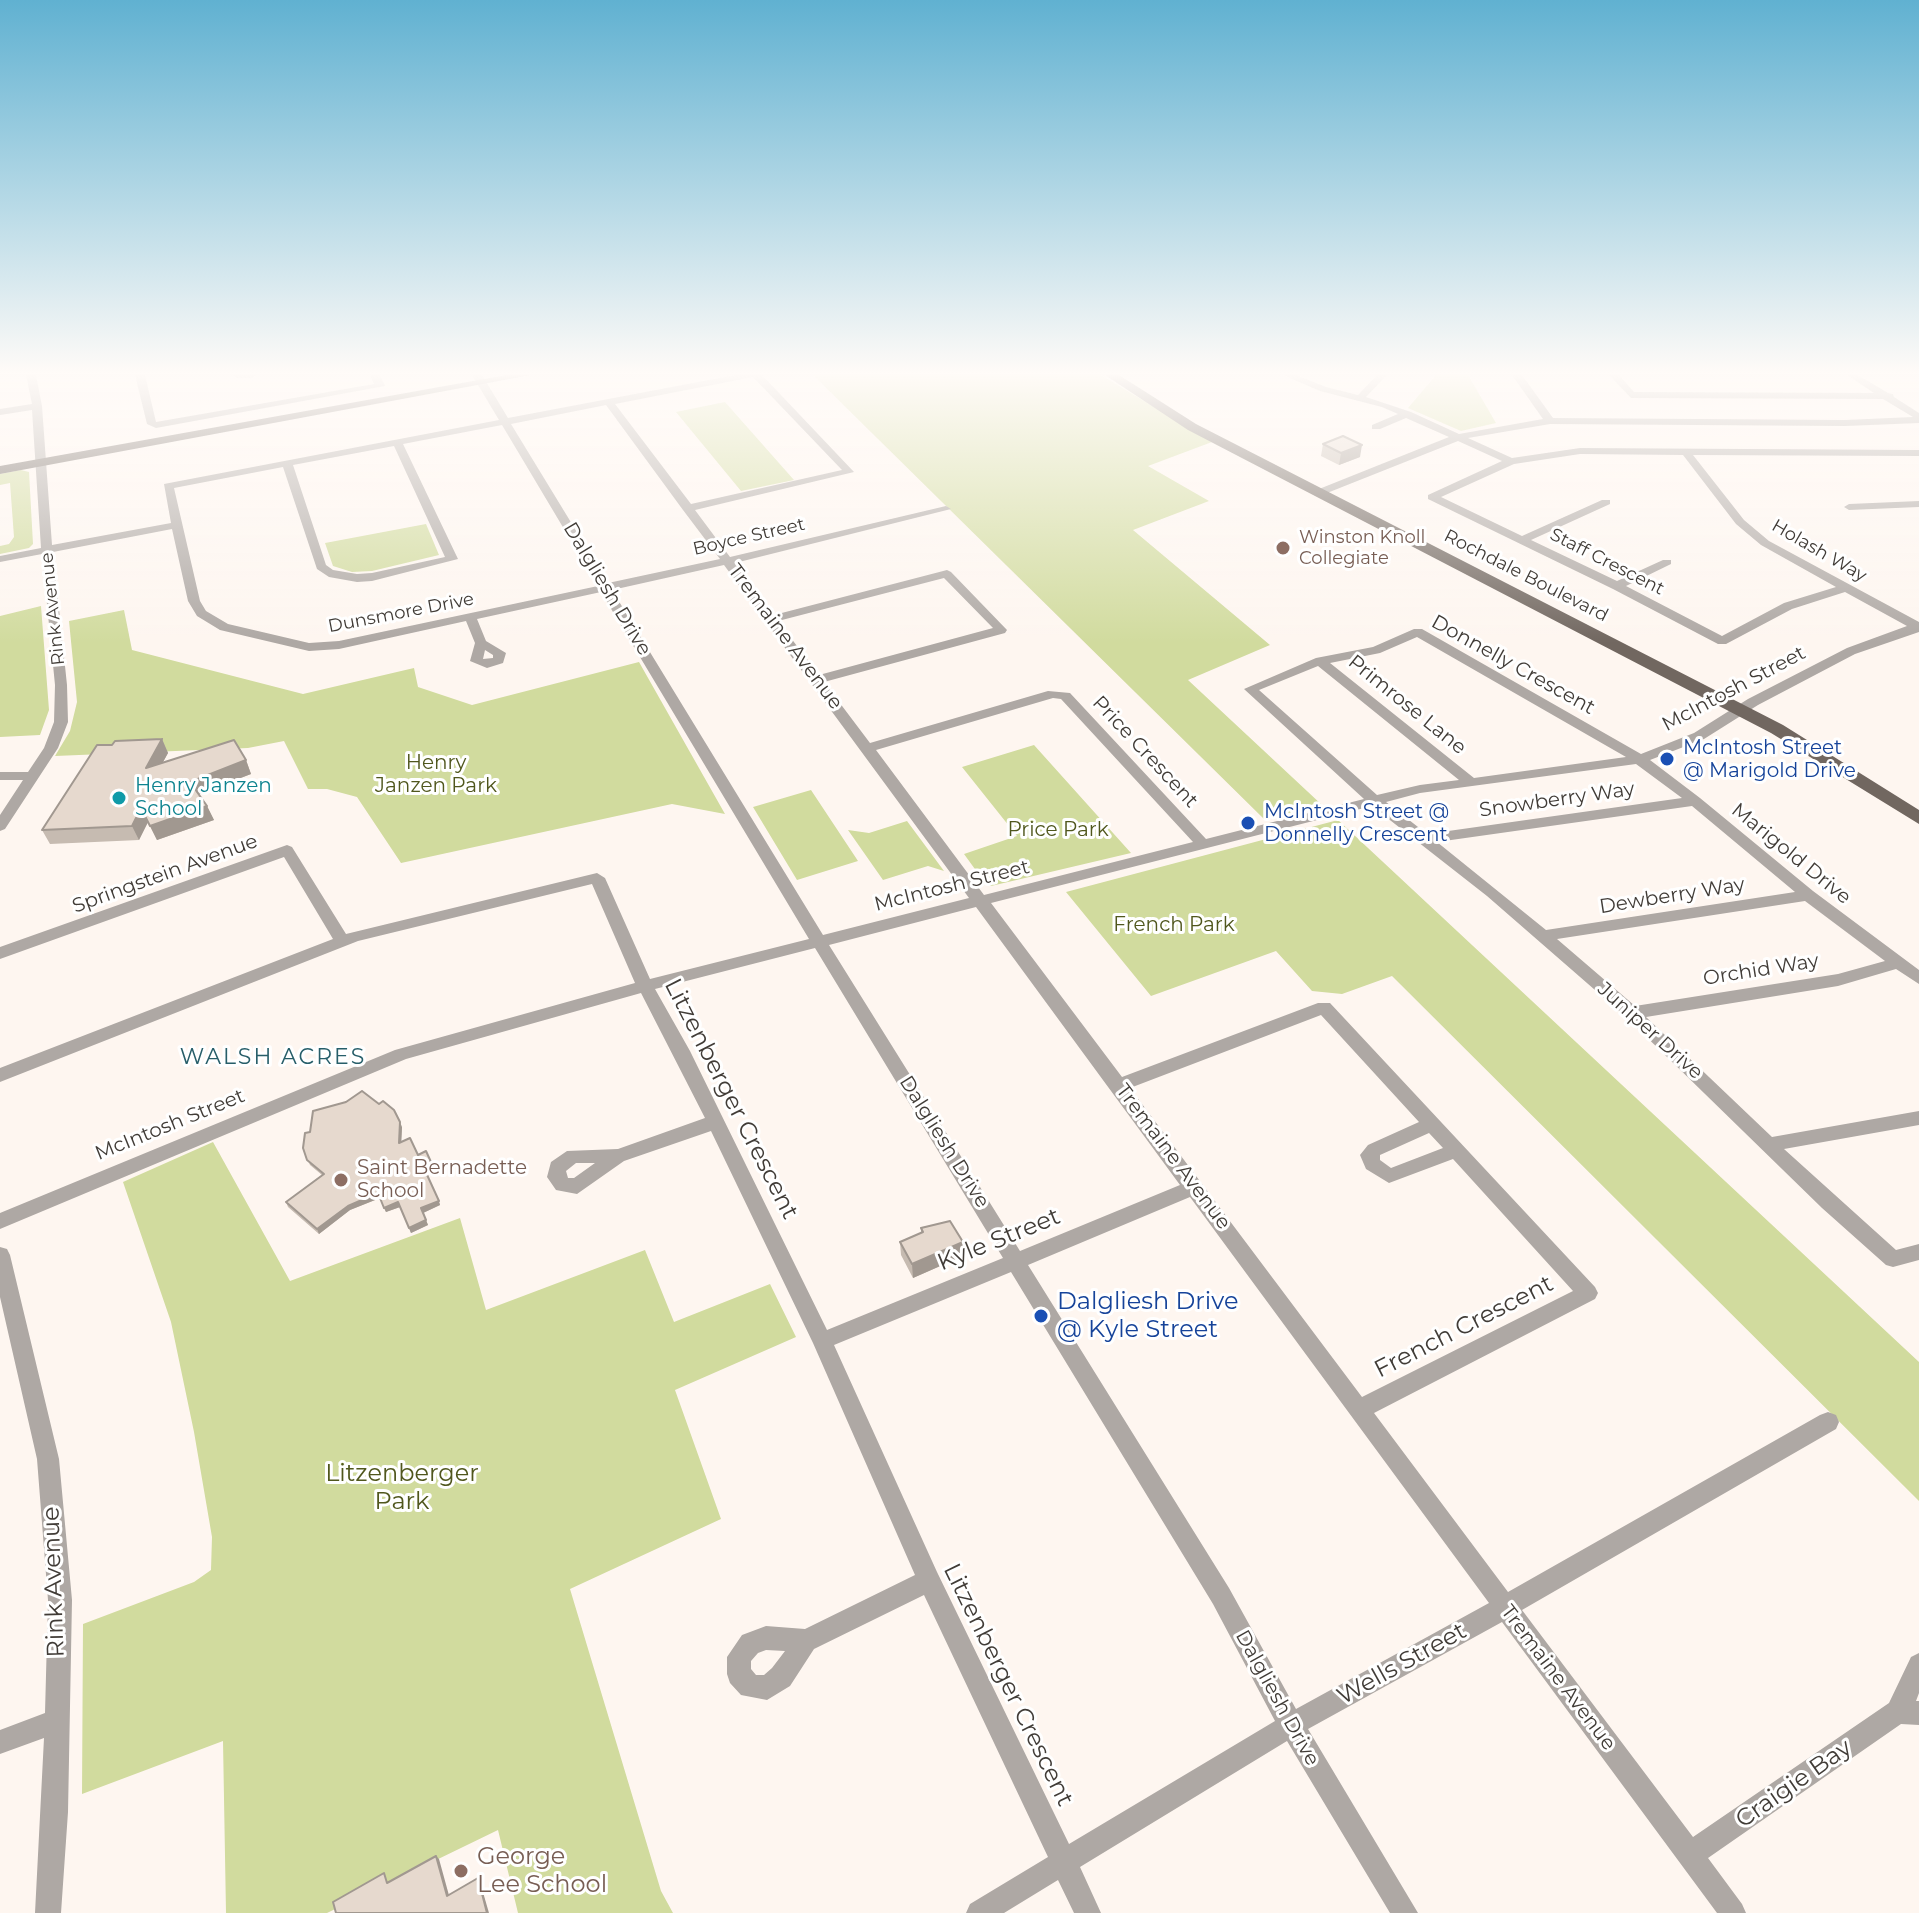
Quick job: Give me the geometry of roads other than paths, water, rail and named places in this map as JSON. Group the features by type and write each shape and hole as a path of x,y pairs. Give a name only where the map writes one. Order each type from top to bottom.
{"main road":[{"path":"0,470 21,464"},
{"name":"Rochdale Boulevard","path":"1270,464 1746,706 1919,806"},
{"name":"Rochdale Boulevard","path":"1279,464 1324,490"},
{"name":"Rochdale Boulevard","path":"1746,706 1919,818"}],"street":[{"name":"Rink Avenue","path":"0,826 51,748 61,722 61,685 41,464"},
{"name":"Dunsmore Drive","path":"280,464 168,486 194,601 201,613 224,627 309,647 361,643 606,587"},
{"path":"287,464 321,567 329,573 357,578 452,559 407,464"},
{"name":"Dalgliesh Drive","path":"531,464 1221,1596 1291,1725 1405,1913"},
{"name":"Tremaine Avenue","path":"655,464 1120,1085 1733,1913"},
{"path":"687,508 849,472 842,464"},
{"path":"1324,490 1390,464"},
{"name":"Staff Crescent","path":"1504,464 1432,497 1617,586 1722,641 1788,606 1845,588"},
{"name":"Holash Way","path":"1695,464 1740,522 1765,543 1918,627"},
{"path":"1523,540 1606,502"},
{"path":"1849,507 1919,504"},
{"name":"Boyce Street","path":"606,587 946,509"},
{"path":"0,559 176,525"},
{"path":"1617,586 1667,562"},
{"path":"771,619 947,574 1001,630 817,680"},
{"path":"471,618 481,643"},
{"name":"McIntosh Street","path":"0,1221 370,1065 645,986 1374,800 1469,781 1542,774 1639,759 1673,748 1851,651 1918,627"},
{"name":"Donnelly Crescent","path":"1374,800 1250,689 1320,661 1376,650 1418,632 1639,759"},
{"name":"Primrose Lane","path":"1320,661 1469,781"},
{"name":"Price Crescent","path":"869,748 1053,694 1065,696 1203,844"},
{"name":"Marigold Drive","path":"1639,759 1808,895 1919,978"},
{"path":"0,776 32,776"},
{"name":"Juniper Drive","path":"1374,800 1543,936 1632,1013 1829,1203 1893,1259 1919,1252"},
{"name":"Snowberry Way","path":"1423,839 1695,801"},
{"name":"Springstein Avenue","path":"0,953 287,850 342,941"},
{"name":"Litzenberger Crescent","path":"0,1075 342,941 597,878 645,986 822,1341 929,1580 1088,1913"},
{"name":"Dewberry Way","path":"1543,936 1808,895"},
{"name":"Orchid Way","path":"1632,1013 1838,980 1896,963"},
{"name":"French Crescent","path":"1120,1085 1324,1007 1588,1293 1360,1409"},
{"path":"1771,1144 1919,1118"},
{"path":"618,1156 715,1122"},
{"path":"1432,1124 1374,1150 1369,1155 1372,1164 1389,1176 1456,1150"},
{"name":"Kyle Street","path":"822,1341 1195,1187"},
{"name":"Rink Avenue","path":"0,1255 48,1459 60,1600 48,1913"},
{"name":"Wells Street","path":"979,1913 1291,1725 1828,1422"},
{"path":"806,1641 929,1580"},
{"name":"Craigie Bay","path":"1690,1855 1908,1712 1919,1665"},
{"path":"0,1742 57,1721"}],"place":[{"name":"Winston Knoll Collegiate","path":"1283,548"},
{"name":"McIntosh Street @ Marigold Drive","path":"1667,759"},
{"name":"Henry Janzen School","path":"119,798"},
{"name":"McIntosh Street @ Donnelly Crescent","path":"1248,823"},
{"name":"Saint Bernadette School","path":"341,1180"},
{"name":"Dalgliesh Drive @ Kyle Street","path":"1041,1316"},
{"name":"George Lee School","path":"461,1871"}],"district":[{"name":"WALSH ACRES","path":"273,1058"}],"park label":[{"name":"Henry Janzen Park","path":"436,774"},
{"name":"Price Park","path":"1058,830"},
{"name":"French Park","path":"1174,925"},
{"name":"Litzenberger Park","path":"402,1488"}]}
